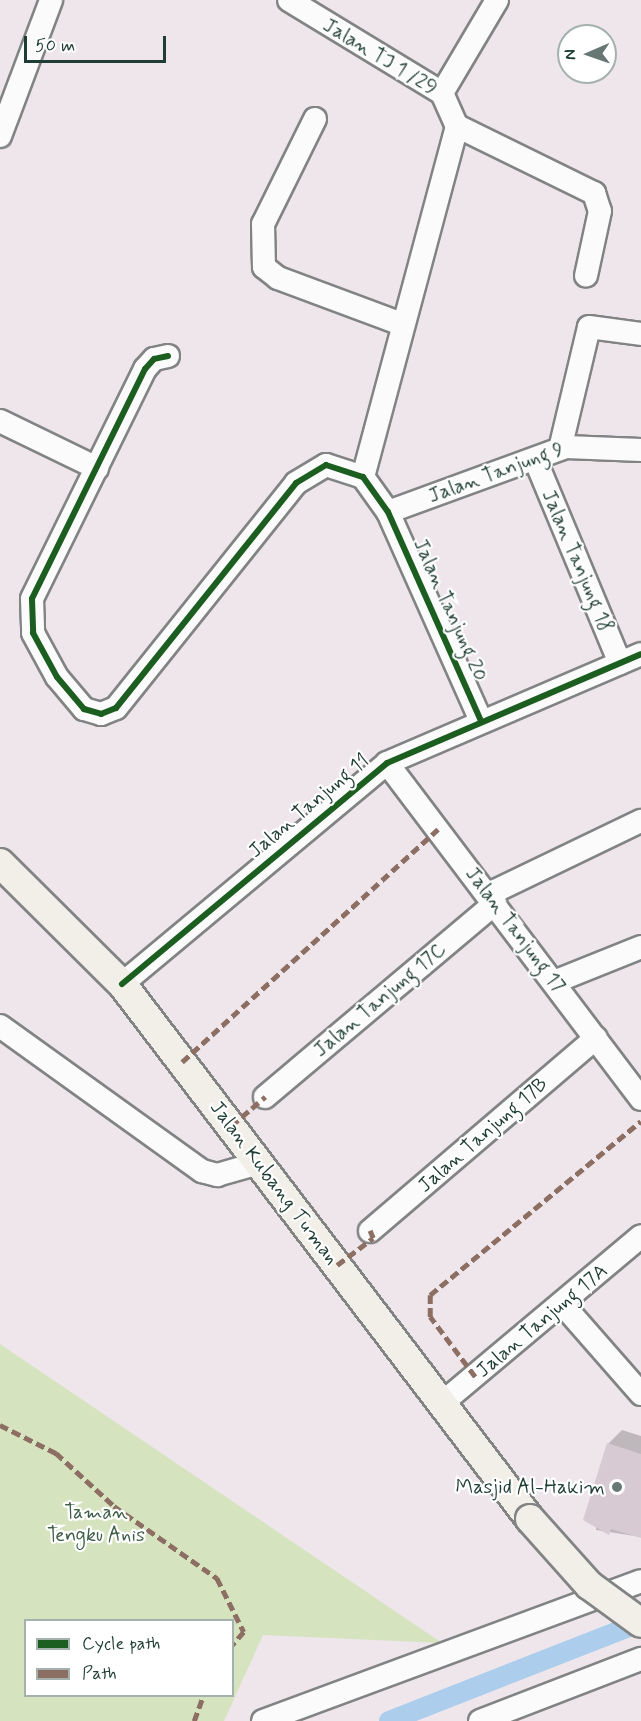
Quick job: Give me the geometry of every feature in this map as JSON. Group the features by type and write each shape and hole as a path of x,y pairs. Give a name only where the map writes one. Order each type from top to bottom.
{"main road":[{"name":"Jalan Kubang Tuman","path":"0,863 123,984 530,1519 589,1585 641,1623"}],"street":[{"path":"0,136 51,0"},
{"name":"Jalan TJ 1 /29","path":"289,0 442,93 457,126"},
{"path":"442,93 497,0"},
{"path":"315,120 263,224 264,267 278,278 402,324"},
{"path":"168,356 154,359 145,369 32,599 30,617 57,677 84,709 101,714 116,708 309,471 326,465 363,477 402,324 457,126 594,193 600,211 586,276"},
{"path":"560,449 590,327 641,334"},
{"path":"0,421 97,468"},
{"name":"Jalan Tanjung 9","path":"388,512 560,449 602,445 641,450"},
{"name":"Jalan Tanjung 18","path":"535,459 620,663"},
{"name":"Jalan Tanjung 20","path":"363,477 388,512 481,721"},
{"name":"Jalan Tanjung 11","path":"123,984 387,763 641,654"},
{"name":"Jalan Tanjung 17","path":"387,763 641,1099"},
{"name":"Jalan Tanjung 17C","path":"265,1097 492,899 641,821"},
{"path":"554,982 641,947"},
{"path":"0,1026 202,1171 217,1175 259,1163"},
{"name":"Jalan Tanjung 17B","path":"370,1232 596,1038"},
{"name":"Jalan Tanjung 17A","path":"441,1404 564,1306 641,1236"},
{"path":"564,1306 641,1394"},
{"path":"263,1721 297,1714 641,1581"},
{"path":"480,1721 641,1659"}],"green space":[{"name":"Taman Tengku Anis","path":"0,1344 442,1643 263,1635 224,1721 0,1721"}],"building":[{"name":"Masjid Al-Hakim","path":"607,1443 641,1454 641,1538 611,1529 609,1535 583,1520"}],"waterway":[{"path":"389,1721 641,1622"}],"marked path":[{"path":"182,1062 438,829"},
{"path":"231,1126 265,1097"},
{"path":"475,1377 430,1317 430,1295 641,1121"},
{"path":"337,1265 373,1238 370,1231"},
{"path":"0,1425 56,1453 114,1506 217,1578 244,1632 234,1644"},
{"path":"194,1721 203,1697"}],"cycle path":[{"path":"168,356 154,359 145,369 32,599 33,633 57,677 84,709 101,714 116,708 296,483 326,465 363,477 388,512 481,721"},
{"path":"122,984 387,763 641,654"}],"place":[{"name":"Masjid Al-Hakim","path":"617,1487"}]}
